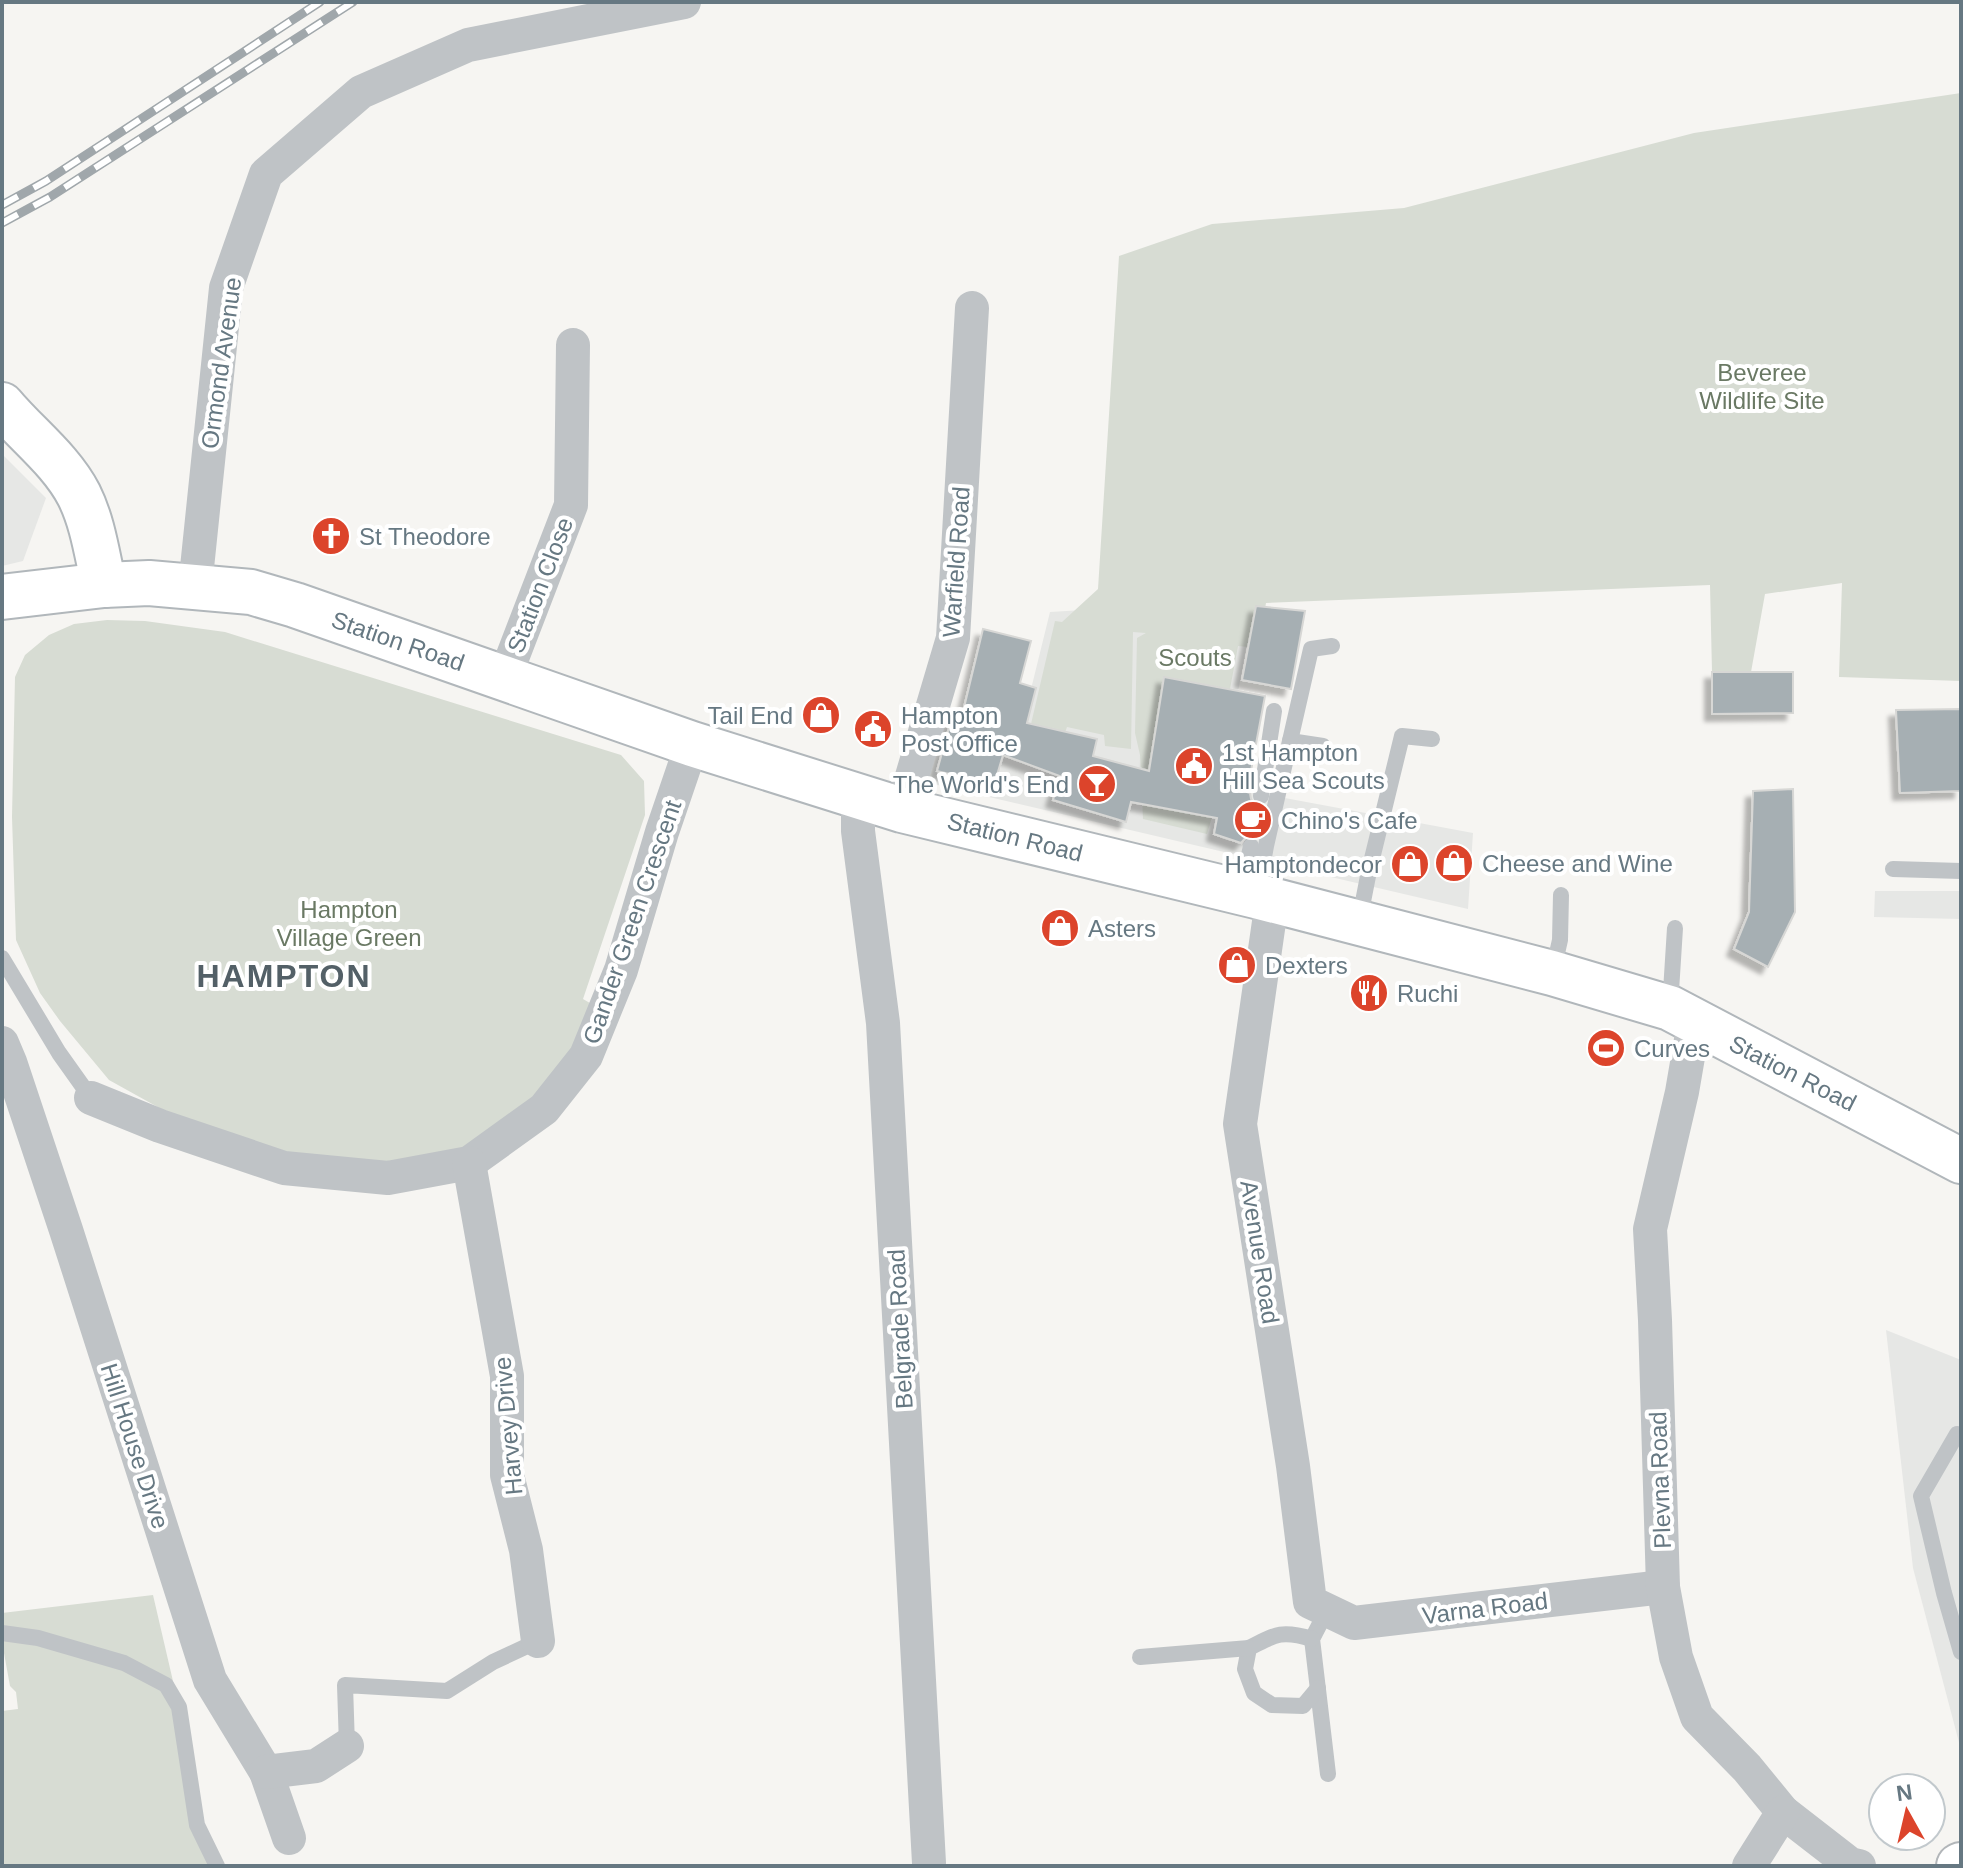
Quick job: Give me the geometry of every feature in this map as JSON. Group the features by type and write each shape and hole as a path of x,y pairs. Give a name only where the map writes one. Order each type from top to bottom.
{"street":[{"name":"Ormond Avenue","path":"195,587 226,288 266,174 361,92 468,45 684,2"},
{"name":"Warfield Road","path":"902,810 953,638 972,308"},
{"name":"Station Close","path":"504,679 571,505 573,345"},
{"path":"2,405 60,468 78,494 90,525 104,585"},
{"name":"Station Road","path":"2,597 149,583 251,592 692,744 902,810 1552,973 1682,1015 1961,1161"},
{"name":"Gander Green Crescent","path":"91,1098 160,1126 284,1168 388,1178 469,1163 544,1109 586,1056 621,970 692,744"},
{"name":"Belgrade Road","path":"858,796 858,831 883,1023 929,1863"},
{"name":"Avenue Road","path":"1256,897 1240,1124 1316,1617"},
{"name":"Plevna Road","path":"1682,1015 1682,1092 1650,1229 1663,1587 1676,1657 1697,1717 1747,1768 1783,1812 1850,1864 1859,1866"},
{"name":"Hill House Drive","path":"2,1043 66,1230 210,1680 266,1772 289,1838"},
{"name":"Harvey Drive","path":"469,1163 507,1376 507,1475 526,1550 538,1641"},
{"name":"Varna Road","path":"1316,1617 1354,1623 1663,1587"},
{"path":"266,1772 316,1766 347,1746"},
{"path":"1749,1866 1783,1812"}],"lane":[{"path":"1256,897 1311,649 1332,646"},
{"path":"1261,796 1274,711"},
{"path":"1358,924 1402,736 1432,739"},
{"path":"1290,741 1323,746"},
{"path":"1251,846 1256,897"},
{"path":"1893,869 1961,871"},
{"path":"1552,973 1560,940 1561,895"},
{"path":"1675,928 1682,1015"},
{"name":"Gander Green Crescent","path":"2,958 59,1053 91,1098"},
{"path":"1957,1434 1921,1496 1961,1652"},
{"path":"1140,1657 1249,1648 1271,1636 1291,1633 1316,1617"},
{"path":"1316,1617 1318,1688 1328,1774"},
{"path":"2,1633 38,1638 124,1663 166,1685 179,1707 197,1825 217,1866"},
{"path":"347,1746 345,1685 447,1691 493,1662 538,1641"},
{"path":"1249,1648 1245,1669 1254,1693 1272,1705 1303,1706 1318,1688"}],"shaded area":[{"path":"2,454 46,498 23,561 2,566"},
{"path":"1181,604 1254,604 1221,786 1473,833 1468,909 925,782 941,723 1018,742 1050,612"},
{"path":"1875,891 1961,891 1961,919 1874,917"},
{"path":"1886,1330 1961,1360 1961,1750 1913,1568"}],"green space":[{"name":"Beveree Wildlife Site","path":"1961,93 1961,681 1839,677 1842,583 1765,594 1751,672 1712,672 1710,585 1266,603 1258,648 1238,646 1230,689 1165,677 1212,817 1207,834 1143,819 1140,755 1135,733 1137,638 1146,633 1133,632 1131,749 1105,746 1104,735 1067,727 1055,762 1024,754 1055,621 1062,622 1098,589 1119,256 1212,224 1404,208 1694,133"},
{"name":"Hampton Village Green","path":"107,620 145,621 225,632 621,755 644,781 645,815 583,999 595,1006 574,1053 538,1102 486,1143 388,1168 301,1160 181,1120 109,1080 40,993 16,940 12,817 15,677 25,655 49,635 74,624"},
{"path":"153,1595 179,1707 197,1825 217,1866 2,1866 2,1711 18,1709 16,1692 10,1686 2,1642 2,1613"}],"building":[{"path":"1256,606 1305,611 1291,689 1242,680"},
{"path":"983,629 1031,641 1020,683 1036,688 1027,723 1097,739 1093,756 1149,771 1164,677 1265,696 1247,792 1254,804 1264,806 1257,837 1247,836 1241,843 1214,834 1217,818 1131,802 1126,822 1053,800 1060,776 1003,755 994,785 937,771 953,713 962,716"},
{"path":"1712,672 1793,672 1793,713 1712,714"},
{"path":"1961,709 1961,791 1900,793 1896,710"},
{"path":"1793,789 1795,912 1768,967 1734,949 1749,912 1753,791"}],"railway":[{"path":"2,205 46,181 320,2"},
{"path":"2,223 50,197 353,2"}],"place":[{"name":"St Theodore","path":"331,536"},
{"name":"Tail End","path":"821,715"},
{"name":"Hampton Post Office","path":"873,729"},
{"name":"1st Hampton Hill Sea Scouts","path":"1194,766"},
{"name":"The World's End","path":"1097,784"},
{"name":"Chino's Cafe","path":"1253,820"},
{"name":"Cheese and Wine","path":"1454,863"},
{"name":"Hamptondecor","path":"1410,864"},
{"name":"Asters","path":"1060,928"},
{"name":"Dexters","path":"1237,965"},
{"name":"Ruchi","path":"1369,993"},
{"name":"Curves","path":"1606,1048"}],"district":[{"name":"HAMPTON","path":"284,976"}],"park label":[{"name":"Scouts","path":"1195,657"}]}
